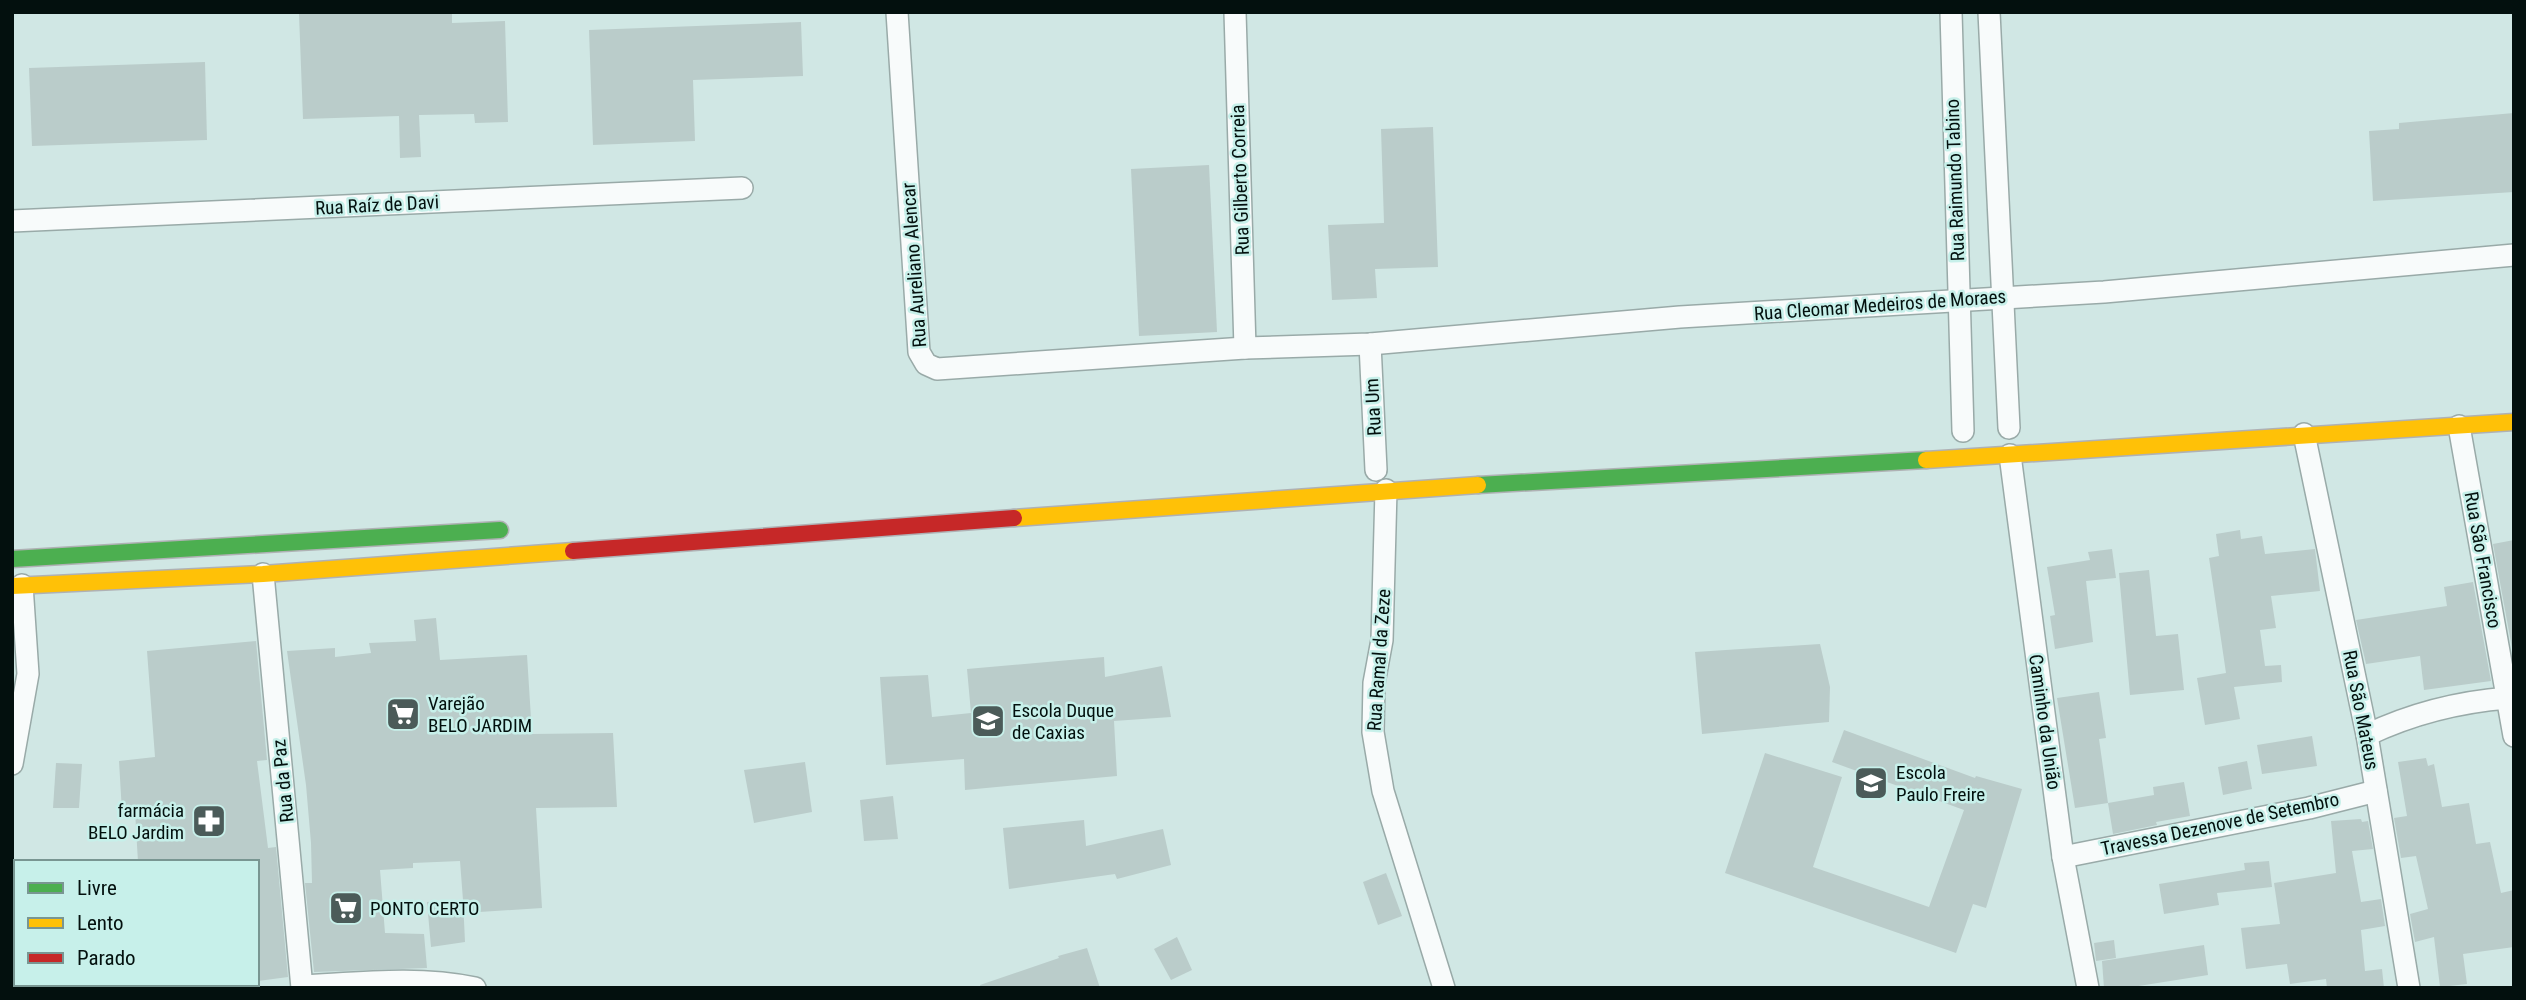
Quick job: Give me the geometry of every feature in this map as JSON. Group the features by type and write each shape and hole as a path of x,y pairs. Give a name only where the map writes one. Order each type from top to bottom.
{"highway":[{"path":"17,586 263,574 1386,491 2010,455 2514,422"},
{"path":"12,559 523,528"}],"street":[{"name":"Rua Aureliano Alencar","path":"897,12 919,352 926,364 943,369 1245,348"},
{"name":"Rua Gilberto Correia","path":"1235,12 1245,348"},
{"name":"Rua Raimundo Tabino","path":"1951,12 1962,431"},
{"path":"1989,12 2009,428"},
{"name":"Rua Raíz de Davi","path":"12,221 741,188"},
{"name":"Rua Cleomar Medeiros de Moraes","path":"1245,348 1370,344 1680,317 2118,291 2514,255"},
{"name":"Rua Um","path":"1370,344 1376,470"},
{"name":"Rua São Francisco","path":"2459,426 2514,736"},
{"name":"Rua São Mateus","path":"2304,434 2367,735 2409,988"},
{"name":"Caminho da União","path":"2010,455 2063,857 2088,988"},
{"name":"Rua Ramal da Zeze","path":"1386,491 1382,640 1374,683 1373,732 1383,791 1444,988"},
{"name":"Rua da Paz","path":"263,574 302,987"},
{"path":"12,764 28,674 17,586"},
{"path":"2367,735 2434,708 2508,698"},
{"name":"Travessa Dezenove de Setembro","path":"2063,857 2309,808 2376,791"},
{"path":"302,987 409,980 454,983 475,988"}],"building":[{"path":"452,12 452,23 505,21 508,122 475,123 474,114 419,115 421,157 400,158 399,116 303,119 299,14"},
{"path":"801,22 803,76 693,80 695,141 593,145 589,30"},
{"path":"205,62 207,140 32,146 29,68"},
{"path":"2514,113 2514,192 2373,201 2369,131 2399,129 2399,123"},
{"path":"1433,127 1438,267 1375,269 1377,298 1332,300 1328,225 1384,223 1381,129"},
{"path":"1209,165 1217,332 1139,336 1131,169"},
{"path":"2240,530 2241,539 2262,536 2265,554 2315,549 2320,591 2271,596 2276,628 2260,630 2265,666 2281,665 2282,682 2234,687 2240,719 2205,725 2197,678 2226,673 2209,558 2219,556 2216,534"},
{"path":"2514,540 2514,659 2493,544"},
{"path":"2112,549 2116,578 2086,581 2093,642 2055,649 2050,616 2055,615 2047,567 2090,560 2088,552"},
{"path":"2149,570 2156,636 2178,634 2184,690 2130,695 2119,573"},
{"path":"2473,582 2491,681 2424,690 2420,656 2366,664 2356,620 2447,606 2444,587"},
{"path":"436,618 440,660 527,655 532,734 613,733 617,807 536,808 542,908 464,913 460,861 413,863 413,868 380,870 385,933 424,934 427,968 314,972 305,883 312,883 311,843 306,785 287,651 335,648 335,657 371,653 369,643 416,641 414,620"},
{"path":"256,641 267,760 257,761 268,848 276,847 288,977 259,981 259,860 138,860 135,811 122,812 119,761 155,757 147,651"},
{"path":"1820,644 1830,687 1829,722 1702,734 1695,652"},
{"path":"1104,657 1105,677 1162,666 1171,717 1114,721 1117,776 965,790 964,759 886,765 880,677 928,675 932,717 971,713 967,669"},
{"path":"2099,692 2106,738 2099,739 2108,803 2075,808 2057,698"},
{"path":"1844,730 1975,778 1976,776 2022,789 1986,908 1973,904 1956,953 1725,873 1765,753 1842,777 1813,867 1929,907 1964,810 1832,762"},
{"path":"2312,736 2317,766 2262,774 2257,745"},
{"path":"2426,758 2428,766 2434,764 2442,807 2469,803 2476,844 2490,842 2501,893 2514,890 2514,947 2463,954 2467,984 2440,987 2434,937 2415,942 2410,914 2428,909 2416,856 2401,858 2394,818 2407,816 2398,762"},
{"path":"2247,761 2252,789 2223,795 2218,767"},
{"path":"805,762 812,812 754,823 744,770"},
{"path":"56,763 82,764 79,808 53,808"},
{"path":"2184,782 2190,816 2113,834 2108,803 2154,795 2153,787"},
{"path":"893,796 898,839 864,841 860,800"},
{"path":"2361,819 2362,822 2368,821 2373,849 2352,851 2361,902 2381,899 2385,926 2361,930 2365,971 2382,969 2384,988 2327,988 2326,979 2290,984 2287,964 2246,969 2241,928 2280,924 2274,883 2336,873 2331,821"},
{"path":"1084,820 1086,846 1163,829 1171,865 1117,879 1115,874 1009,889 1003,828"},
{"path":"2269,861 2272,887 2217,893 2219,905 2164,914 2159,884 2245,870 2244,863"},
{"path":"1386,873 1402,916 1378,925 1363,882"},
{"path":"463,900 465,942 431,947 427,902"},
{"path":"1177,937 1192,970 1171,980 1154,949"},
{"path":"2114,940 2116,958 2096,961 2094,943"},
{"path":"2204,945 2208,975 2126,988 2104,988 2102,961"},
{"path":"1087,948 1100,988 981,988 980,985"}],"traffic: fast":[{"path":"1478,485 1926,460"},
{"path":"12,559 500,530"}],"traffic: slow":[{"path":"1926,460 2514,422"},
{"path":"1014,518 1478,485"},
{"path":"12,586 263,574 573,551"}],"traffic: jam":[{"path":"573,551 1014,518"}],"place":[{"name":"Varejão BELO JARDIM","path":"403,714"},
{"name":"Escola Duque de Caxias","path":"988,721"},
{"name":"Escola Paulo Freire","path":"1871,783"},
{"name":"farmácia BELO Jardim","path":"209,821"},
{"name":"PONTO CERTO","path":"346,908"}]}
